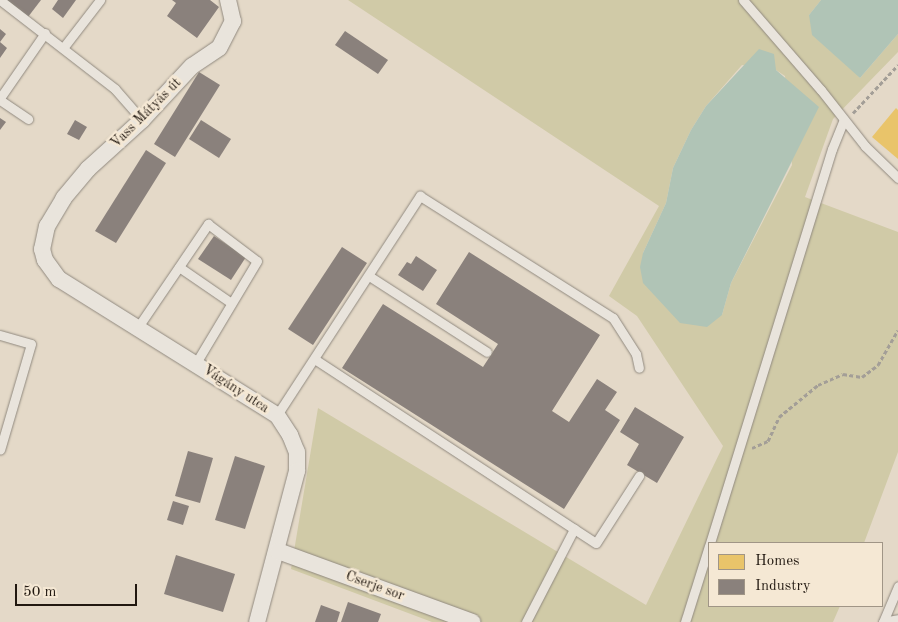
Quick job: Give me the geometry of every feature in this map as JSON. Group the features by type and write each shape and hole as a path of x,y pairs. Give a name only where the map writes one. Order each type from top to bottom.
{"street":[{"name":"Vass Mátyás út","path":"46,226 64,198 88,169 142,120 192,66 219,48 233,22 228,0"},
{"name":"Vágány utca","path":"46,226 42,249 45,260 59,278 277,416 297,452 297,471 278,550 257,622"},
{"name":"Cserje sor","path":"278,550 472,622"}],"lane":[{"path":"0,0 114,89 142,120"},
{"path":"63,48 100,0"},
{"path":"743,0 865,146 898,178"},
{"path":"28,119 0,99 45,34"},
{"path":"711,542 832,150 844,120"},
{"path":"277,416 316,360 420,196 613,318 636,354 638,368"},
{"path":"138,327 208,224 257,260 230,302 196,363"},
{"path":"179,266 230,302"},
{"path":"369,276 488,352"},
{"path":"0,335 30,344 0,450"},
{"path":"316,360 596,543 639,476"},
{"path":"526,622 574,529"},
{"path":"685,622 708,551"},
{"path":"883,622 898,586"},
{"path":"883,622 898,619"}],"path":[{"path":"844,120 865,104 898,64"},
{"path":"739,454 768,441 779,417 818,385 843,374 862,377 878,365 898,330"}],"shaded area":[{"path":"348,0 821,0 809,15 860,78 898,34 898,52 833,119 805,197 898,232 898,452 864,542 708,542 708,607 840,607 833,622 432,622 291,569 318,408 646,605 723,446 637,316 609,296 659,206","holes":["742,65 776,70 785,76 792,165 731,283 722,315 643,253 666,203 673,168 691,130 706,106"]},
{"path":"821,0 898,0 898,34 860,78 812,35 809,15"},
{"path":"759,49 774,54 776,70 819,107 731,283 722,315 707,327 680,323 643,283 640,267 643,253 666,203 673,168 691,130 706,106"}],"building: Homes":[{"path":"896,108 898,110 898,159 872,137"}],"building: Industry":[{"path":"5,0 41,0 28,17"},
{"path":"58,0 76,0 63,18 52,9"},
{"path":"172,0 210,0 219,7 197,38 167,16 176,3"},
{"path":"0,29 6,34 0,42"},
{"path":"345,31 388,60 378,74 335,45"},
{"path":"0,42 7,48 0,58"},
{"path":"199,72 220,85 175,157 154,144"},
{"path":"0,118 6,122 0,130"},
{"path":"75,120 87,127 79,140 67,134"},
{"path":"201,120 231,139 219,158 189,139"},
{"path":"146,150 166,163 116,243 95,231"},
{"path":"214,236 246,257 231,280 198,259"},
{"path":"342,247 367,263 313,345 288,329"},
{"path":"469,252 600,335 552,411 569,422 597,379 617,392 605,410 620,420 564,509 342,368 383,304 483,367 498,344 436,304"},
{"path":"416,256 437,270 423,291 398,275 407,262 411,264"},
{"path":"635,407 684,437 657,483 627,465 639,444 620,432"},
{"path":"188,451 213,458 200,503 175,496"},
{"path":"235,456 265,466 245,529 215,520"},
{"path":"173,501 189,506 183,525 167,520"},
{"path":"176,555 235,574 223,612 164,594"},
{"path":"348,602 381,614 378,622 341,622"},
{"path":"321,605 340,612 337,622 315,622"}]}
